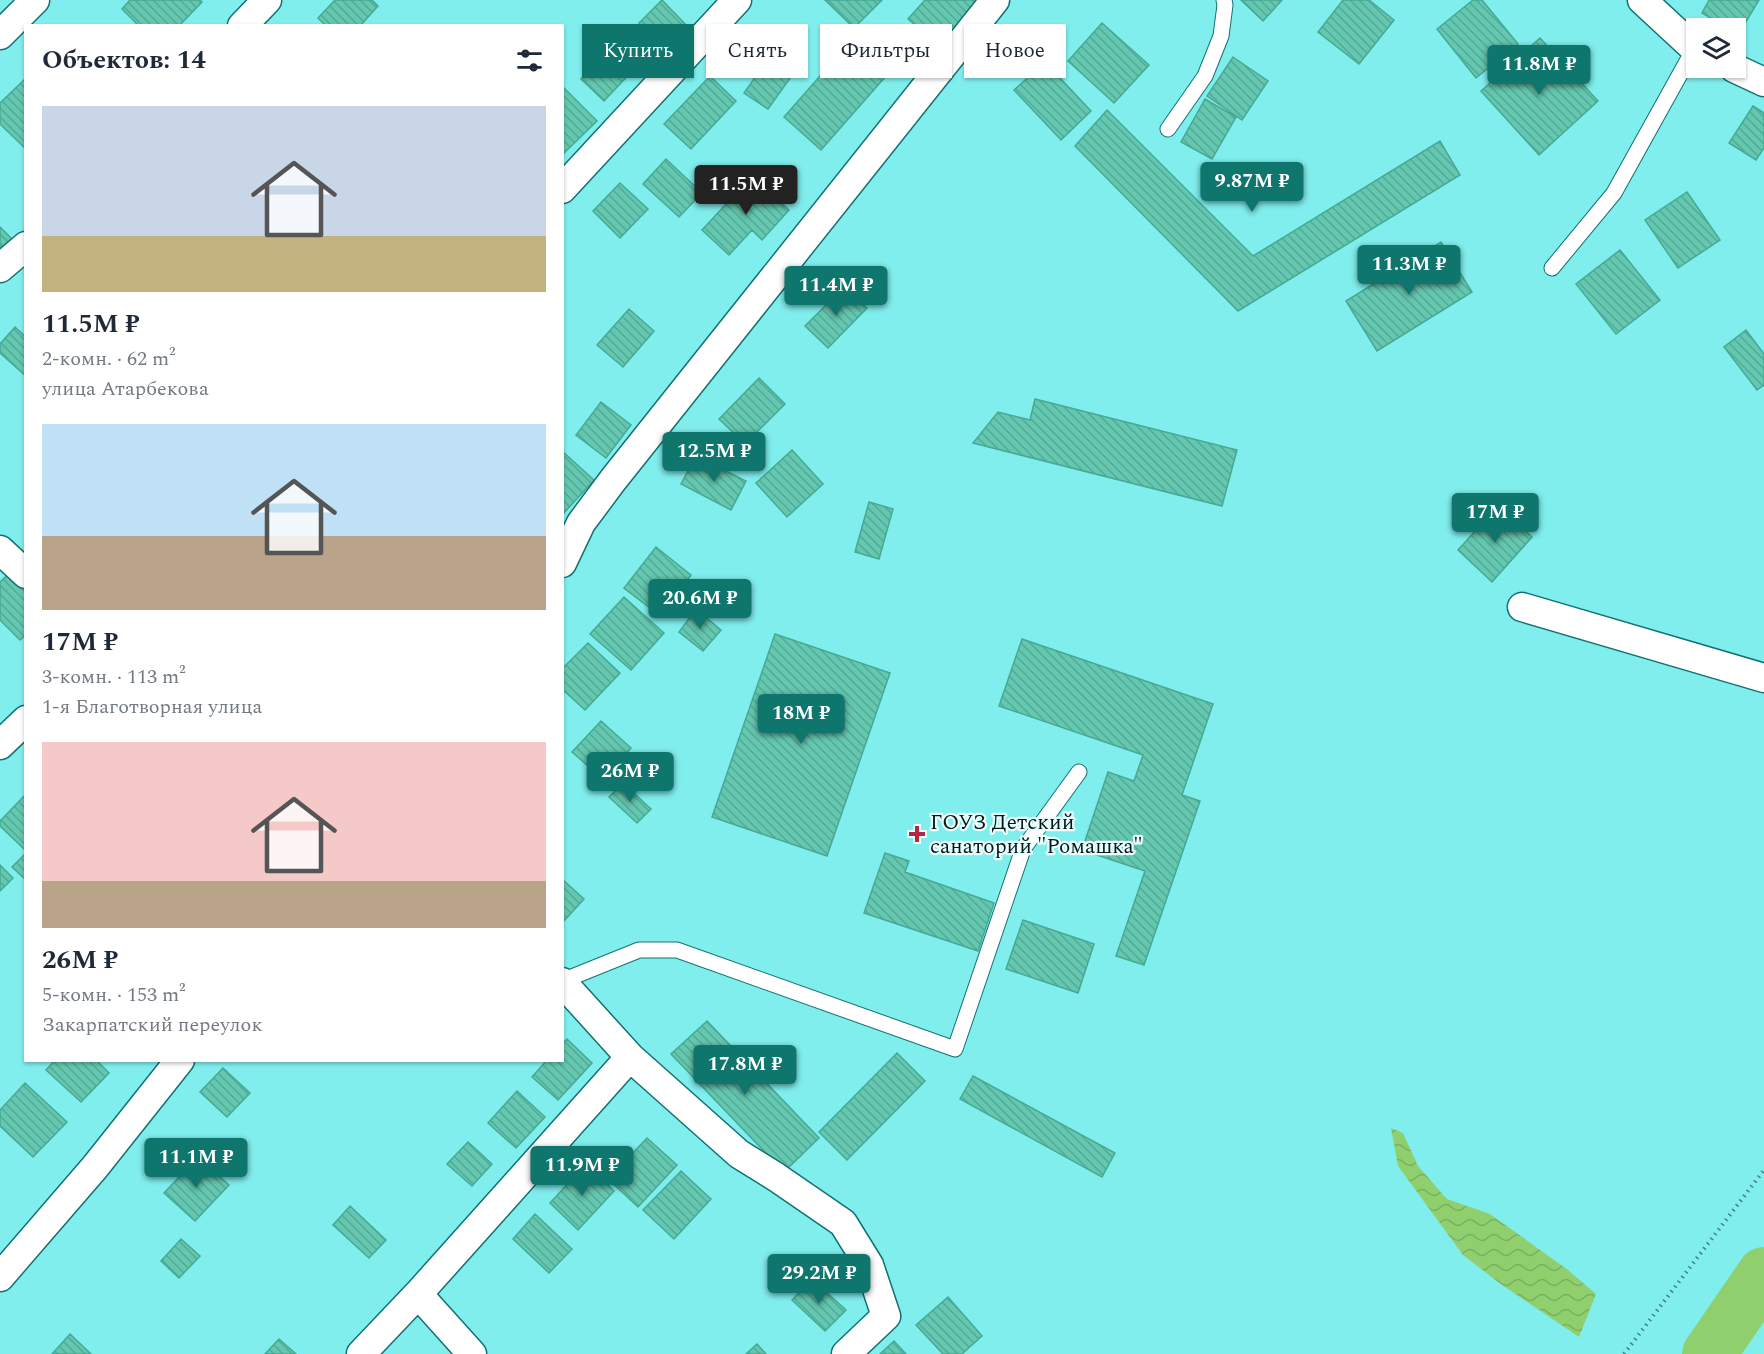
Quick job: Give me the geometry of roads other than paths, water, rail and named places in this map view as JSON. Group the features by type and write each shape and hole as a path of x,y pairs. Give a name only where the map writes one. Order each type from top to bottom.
{"street":[{"path":"0,35 34,0"},
{"path":"244,24 267,0"},
{"path":"564,187 737,0"},
{"path":"564,559 581,523 613,480 995,0"},
{"path":"1642,0 1686,42"},
{"path":"1746,74 1764,82"},
{"path":"0,268 24,248"},
{"path":"0,550 24,572"},
{"path":"1522,608 1764,678"},
{"path":"0,745 24,722"},
{"path":"564,984 630,1058 739,1154 843,1224 869,1265 886,1316 846,1354"},
{"path":"361,1354 418,1294 630,1058"},
{"path":"0,1277 95,1167 178,1062"},
{"path":"418,1294 472,1354"}],"lane":[{"path":"1168,129 1205,76 1221,36 1224,0"},
{"path":"1552,268 1614,193 1686,66"},
{"path":"564,981 639,950 677,950 955,1049 1023,849 1079,772"}],"water":[{"path":"1391,1128 1403,1133 1418,1166 1447,1199 1490,1214 1568,1270 1596,1294 1579,1337 1502,1285 1463,1255 1398,1166"}],"waterway":[{"path":"1709,1354 1764,1274"}],"place":[{"name":"ГОУЗ Детский санаторий \"Ромашка\"","path":"917,834"}]}
